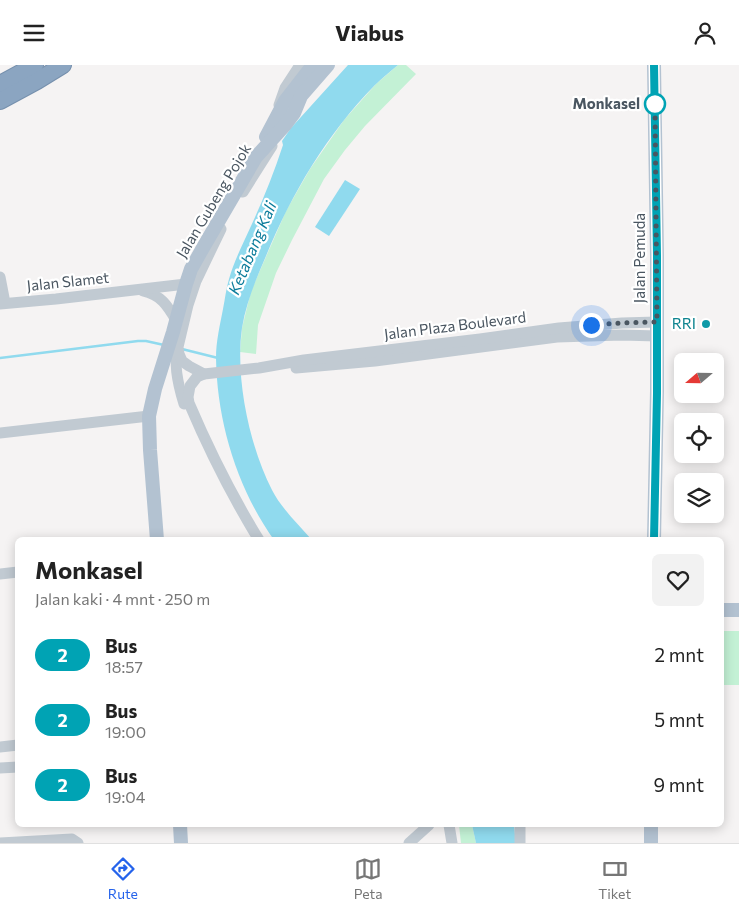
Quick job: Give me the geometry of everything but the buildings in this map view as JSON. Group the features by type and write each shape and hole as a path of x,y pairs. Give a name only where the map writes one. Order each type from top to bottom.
{"highway":[{"path":"0,83 35,65"},
{"path":"0,101 63,65"}],"main road":[{"path":"280,124 285,101 313,65"},
{"path":"294,113 301,96 328,65"},
{"path":"280,124 306,102 340,65"},
{"path":"654,72 667,65"},
{"name":"Jalan Pemuda","path":"654,72 657,329 654,537"},
{"name":"Jalan Gubeng Pojok","path":"157,537 149,415 155,389 174,348 176,320 186,284 191,269 204,246 259,154 280,124"},
{"path":"724,610 739,610"},
{"path":"180,827 181,843"},
{"path":"651,827 651,843"}],"street":[{"path":"204,438 191,421 180,390 174,348 205,259 280,124 285,88 300,65"},
{"path":"0,277 3,303"},
{"name":"Jalan Slamet","path":"3,303 186,284"},
{"name":"Jalan Slamet","path":"139,290 158,296 176,320"},
{"name":"Jalan Plaza Boulevard","path":"208,373 254,369 304,360 384,355 481,343 559,328 622,323 657,329"},
{"path":"174,348 185,363 208,373"},
{"path":"208,373 193,381 190,385 189,403 204,438 239,507 257,537"},
{"path":"0,433 149,415"},
{"path":"0,574 15,572"},
{"path":"0,747 15,745"},
{"path":"0,768 15,767"},
{"path":"409,843 427,827"},
{"path":"449,827 452,843"},
{"path":"520,827 520,843"},
{"path":"0,843 72,839 76,841"}],"green space":[{"path":"398,65 406,65 416,74 365,126 324,179 276,273 258,325 256,354 240,352 242,328 251,291 286,211 310,169 344,120 376,84"},
{"path":"724,631 739,631 739,685 724,685"},
{"path":"459,827 472,827 476,843 461,843"}],"water":[{"name":"Ketabang Kali","path":"348,65 398,65 375,85 358,104 341,124 312,165 276,233 249,300 242,328 240,368 242,389 251,432 257,453 272,490 285,510 309,537 272,537 249,499 232,453 220,406 216,358 218,333 231,272 272,176 283,145 282,141 291,128"},
{"path":"345,180 360,189 329,236 315,227"},
{"path":"472,827 514,827 516,843 476,843"}],"waterway":[{"path":"0,358 138,341 164,345"},
{"path":"182,349 218,358"}],"bus line":[{"name":"2","path":"654,65 657,393 654,537"}],"place":[{"name":"Monkasel","path":"655,104"},
{"name":"RRI","path":"706,324"}],"route":[{"path":"591,325 657,322 655,104"}]}
